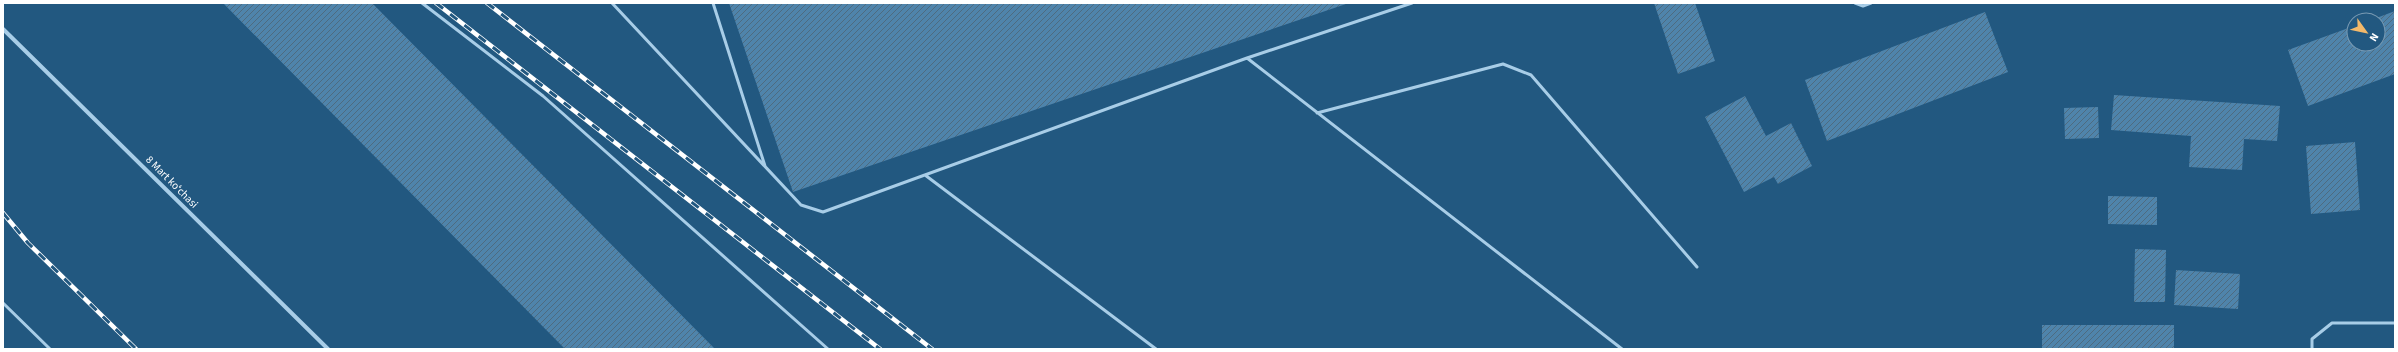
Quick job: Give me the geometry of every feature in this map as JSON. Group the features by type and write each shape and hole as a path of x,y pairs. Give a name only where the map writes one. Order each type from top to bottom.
{"street":[{"name":"8 Mart koʻchasi","path":"3,29 328,349"}],"lane":[{"path":"422,3 543,96 828,349"},
{"path":"612,3 801,205 823,212 1247,58 1412,3"},
{"path":"713,3 766,168"},
{"path":"1855,3 1863,6 1871,3"},
{"path":"1247,58 1622,349"},
{"path":"1317,113 1504,64 1532,75 1697,266"},
{"path":"925,175 1156,349"},
{"path":"3,303 50,349"},
{"path":"2312,349 2312,339 2332,323 2395,323"}],"building":[{"path":"223,3 372,3 715,349 565,349"},
{"path":"729,3 1349,3 793,192"},
{"path":"1654,3 1695,3 1715,61 1678,74"},
{"path":"2395,11 2395,74 2308,106 2288,50 2346,29 2346,52 2386,52 2386,14"},
{"path":"1985,12 2008,72 1827,141 1805,80"},
{"path":"2114,95 2280,106 2277,141 2244,139 2242,170 2189,167 2191,136 2111,130"},
{"path":"1745,96 1766,136 1791,123 1812,166 1778,184 1774,177 1744,192 1705,117"},
{"path":"2098,107 2099,138 2065,139 2064,108"},
{"path":"2355,142 2360,210 2311,214 2306,146"},
{"path":"2108,196 2157,197 2157,225 2108,224"},
{"path":"2135,249 2166,250 2165,302 2134,302"},
{"path":"2176,270 2240,274 2238,309 2174,305"},
{"path":"2042,325 2174,325 2174,349 2042,349"}],"railway":[{"path":"436,3 880,349"},
{"path":"487,3 932,349"},
{"path":"3,213 28,243 136,349"}]}
